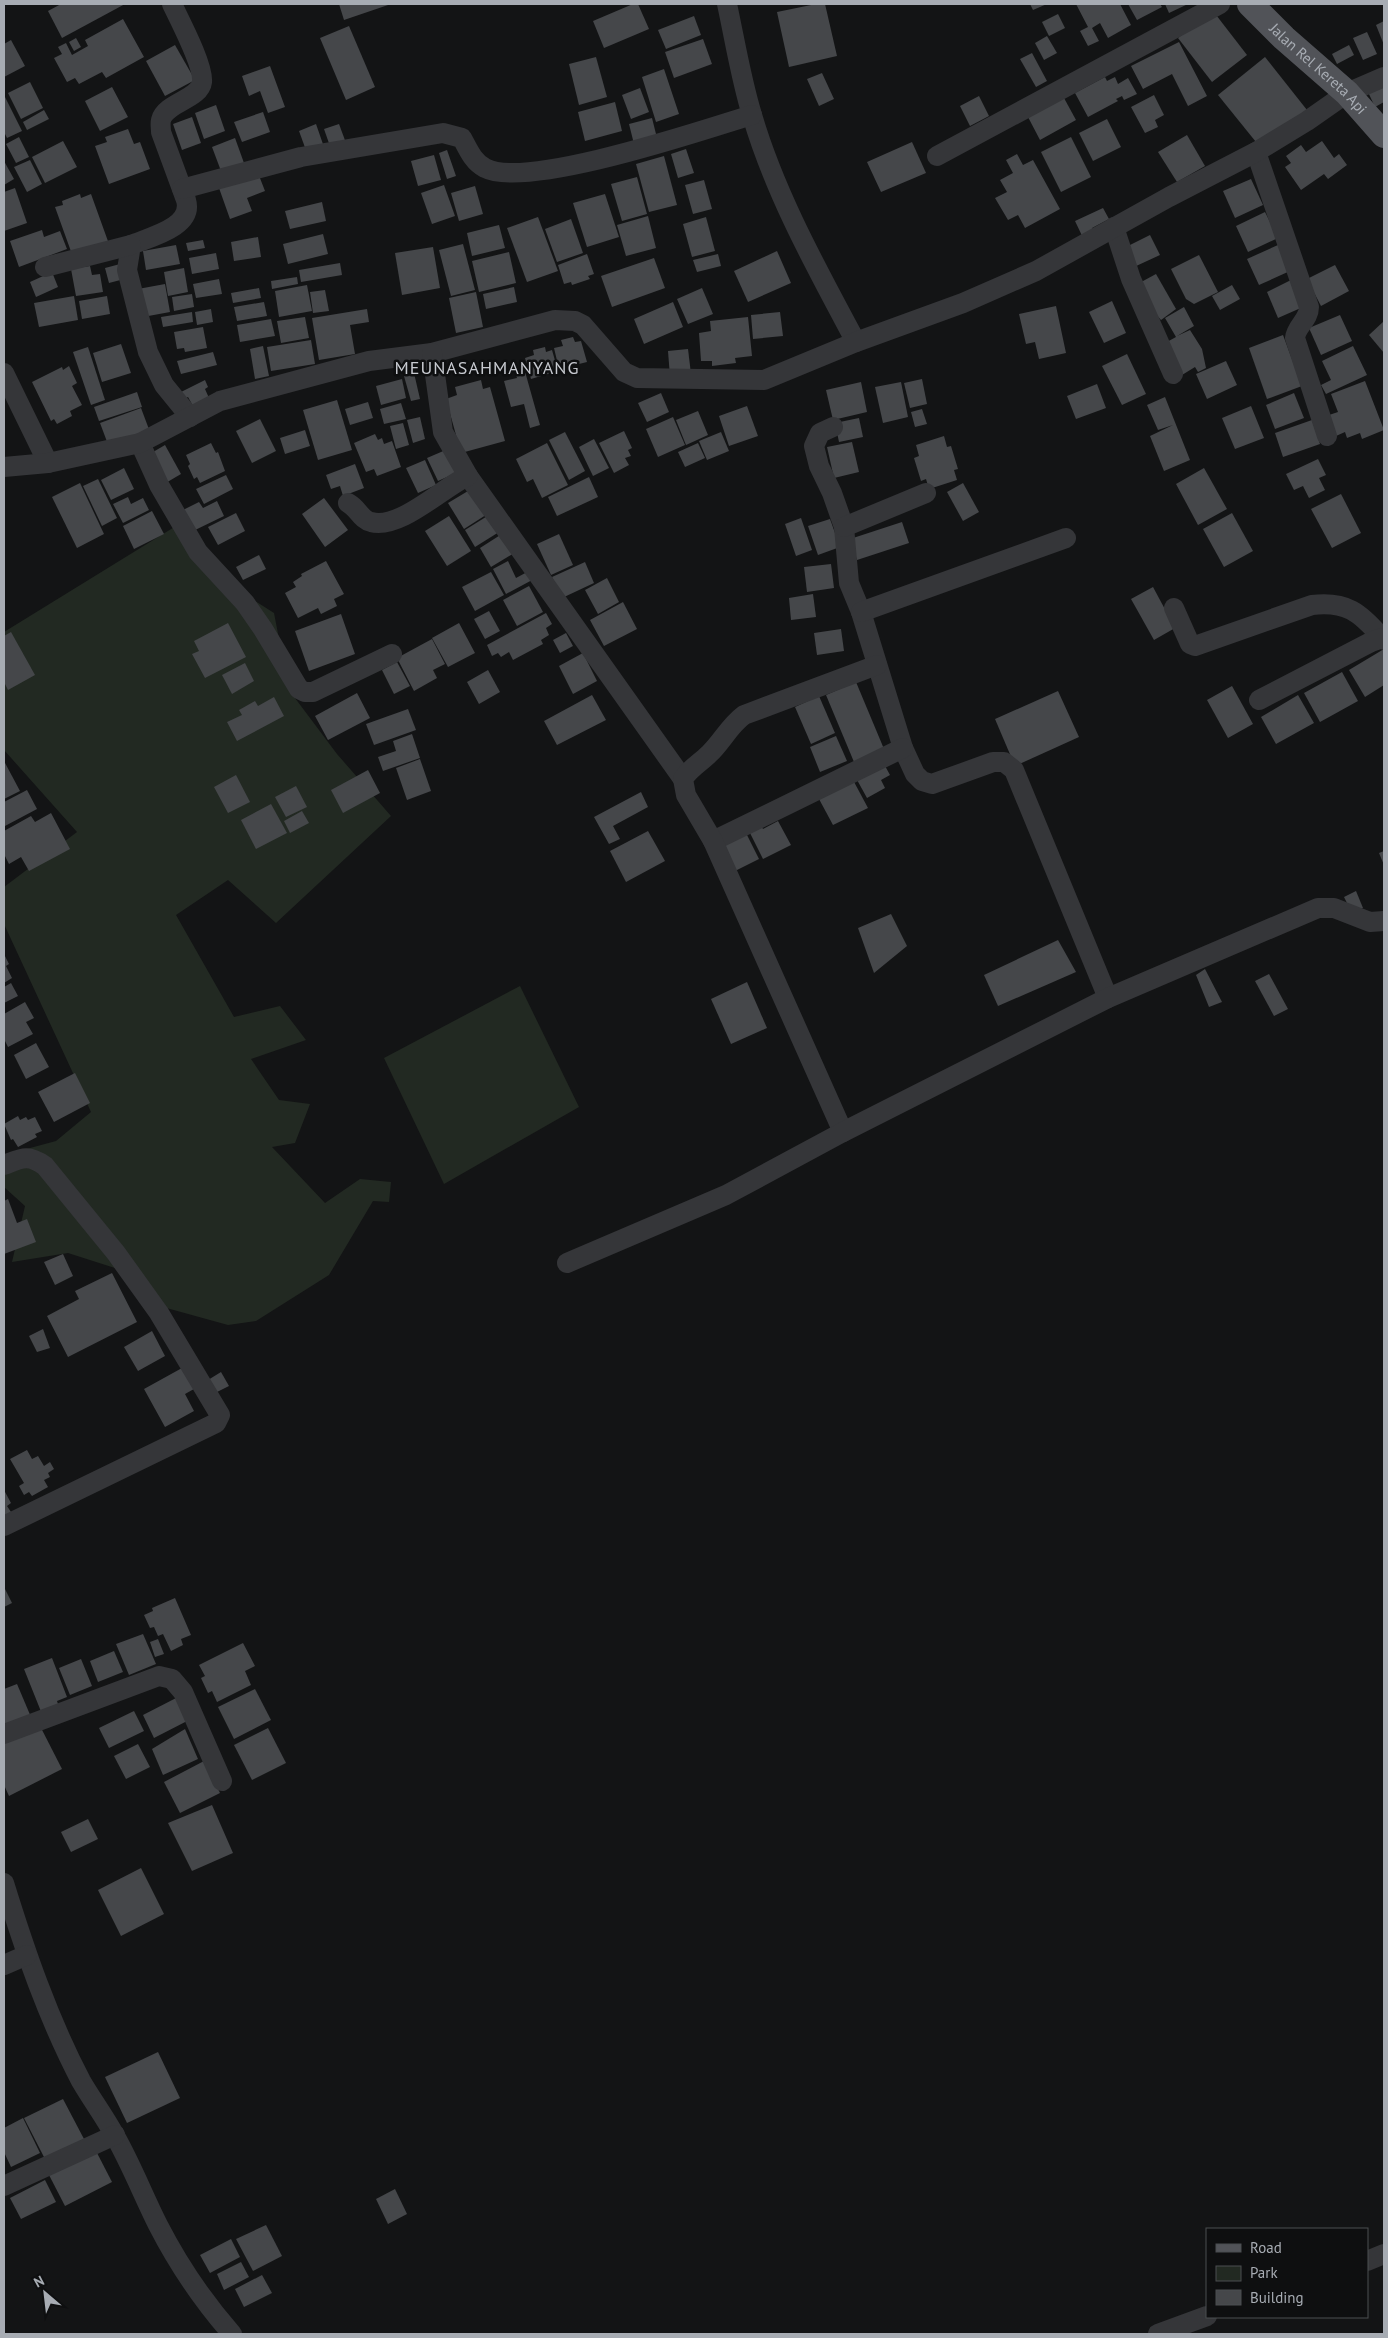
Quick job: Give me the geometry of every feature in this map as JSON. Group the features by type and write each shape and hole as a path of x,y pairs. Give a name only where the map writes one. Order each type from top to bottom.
{"main road":[{"name":"Jalan Rel Kereta Api","path":"1250,4 1284,38 1347,94 1384,135"}],"street":[{"path":"45,267 130,245 182,221 187,212 188,206 161,132 161,120 169,109 199,90 202,81 199,66 172,4"},
{"path":"727,4 752,115 775,177 801,236 856,342"},
{"path":"937,156 1220,4"},
{"path":"4,467 48,463 140,443 220,400 370,361 432,354 555,320 565,320 583,325 624,372 637,378 764,380 856,342 962,303 1036,271 1256,152 1347,94 1384,76"},
{"path":"182,189 302,158 443,133 462,138 477,163 486,169 516,174 545,171 671,140 752,115"},
{"path":"1256,152 1308,299 1308,317 1299,328 1295,338 1327,436"},
{"path":"1114,228 1131,280 1173,374"},
{"path":"130,245 127,270 148,352 164,384 190,417"},
{"path":"432,354 443,432 468,476 683,779 686,796 713,841 842,1132"},
{"path":"4,373 48,463"},
{"path":"833,427 820,434 814,446 844,527 849,583 861,612 903,748 914,774 922,781 932,784 993,762 1004,762 1014,770 1108,998"},
{"path":"140,443 159,485 198,552 245,603 299,689 305,692 313,692 392,654"},
{"path":"348,503 355,507 360,515 370,522 389,522 408,514 468,476"},
{"path":"844,527 926,493"},
{"path":"861,612 1066,538"},
{"path":"1174,608 1190,644 1195,646 1312,605 1331,602 1350,608 1372,626 1383,639 1259,700"},
{"path":"683,779 689,770 709,754 734,722 744,715 877,666"},
{"path":"713,841 903,748"},
{"path":"567,1263 726,1195 842,1132 1108,998 1318,908 1334,908 1370,922 1384,920"},
{"path":"4,1165 25,1158 34,1158 45,1166 110,1246 159,1313 220,1415 216,1424 4,1526"},
{"path":"4,1734 159,1676 172,1679 183,1692 222,1781"},
{"path":"4,1884 9,1918 81,2080 115,2135 158,2225 180,2264 212,2311 232,2334"},
{"path":"4,1965 27,1956"},
{"path":"4,2186 115,2135"},
{"path":"1368,2260 1384,2254"},
{"path":"1158,2334 1205,2323"}],"green space":[{"path":"176,526 208,571 274,613 289,690 337,754 391,816 276,923 228,880 176,915 234,1017 280,1006 306,1040 251,1059 279,1100 310,1104 295,1143 272,1147 325,1203 360,1179 391,1182 389,1202 373,1201 329,1275 256,1321 228,1325 152,1304 118,1269 68,1253 12,1262 25,1206 4,1187 4,1155 56,1141 91,1112 4,924 4,887 77,832 4,750 4,632"},
{"path":"520,986 579,1107 444,1184 384,1058"}],"building":[{"path":"61,4 125,4 62,38 48,11"},
{"path":"339,4 391,4 344,20"},
{"path":"633,4 638,4 649,29 604,48 593,21"},
{"path":"825,4 837,56 789,67 777,12"},
{"path":"1030,4 1047,4 1033,10"},
{"path":"1076,4 1120,4 1131,25 1108,38 1100,23 1092,28 1099,41 1088,46 1080,31 1088,27"},
{"path":"1128,4 1160,4 1162,7 1137,20"},
{"path":"1165,4 1188,4 1169,13"},
{"path":"1213,11 1247,55 1212,82 1178,38"},
{"path":"1058,14 1065,28 1049,36 1042,22"},
{"path":"694,16 701,35 666,49 658,30"},
{"path":"123,19 144,57 106,78 102,72 79,84 75,78 67,82 54,58 62,54 58,47 66,43 72,55 88,46 85,40"},
{"path":"1384,21 1384,45 1376,25"},
{"path":"349,26 375,87 346,100 320,38"},
{"path":"1367,32 1377,54 1363,60 1353,38"},
{"path":"1047,36 1057,53 1044,60 1035,43"},
{"path":"76,38 81,47 74,51 69,42"},
{"path":"703,39 712,64 674,78 665,52"},
{"path":"11,40 25,66 4,77 4,44"},
{"path":"1179,42 1207,96 1188,106 1172,74 1143,89 1131,66"},
{"path":"175,45 195,80 165,96 146,61"},
{"path":"1349,45 1354,55 1337,64 1332,54"},
{"path":"1032,53 1047,81 1036,87 1020,59"},
{"path":"596,57 607,97 579,105 569,64"},
{"path":"1265,57 1307,110 1260,147 1218,95"},
{"path":"270,66 285,107 268,113 260,91 249,96 242,76"},
{"path":"664,69 679,114 656,122 642,77"},
{"path":"822,73 834,99 819,106 807,79"},
{"path":"1105,77 1107,81 1115,77 1118,84 1128,78 1137,94 1124,100 1122,96 1116,99 1118,101 1088,117 1075,93"},
{"path":"30,82 43,108 21,119 8,93"},
{"path":"1384,83 1384,102 1375,107 1368,92"},
{"path":"112,87 128,117 100,131 85,101"},
{"path":"640,88 649,112 631,119 622,95"},
{"path":"4,95 22,131 7,138 4,132"},
{"path":"1154,95 1164,115 1155,120 1158,127 1145,133 1131,107"},
{"path":"979,96 989,116 970,126 960,106"},
{"path":"1064,98 1076,120 1040,140 1028,117"},
{"path":"615,102 622,131 585,141 578,112"},
{"path":"216,105 225,131 204,139 195,113"},
{"path":"44,110 49,119 27,130 23,122"},
{"path":"263,112 270,132 242,142 234,122"},
{"path":"192,117 201,143 182,150 173,124"},
{"path":"652,118 658,142 635,148 629,124"},
{"path":"1107,119 1121,147 1093,161 1079,133"},
{"path":"316,124 324,147 307,153 299,131"},
{"path":"339,124 346,143 331,149 324,129"},
{"path":"128,129 134,144 140,142 150,169 109,184 95,146 107,142 105,137"},
{"path":"1187,135 1205,166 1177,182 1158,152"},
{"path":"19,137 29,157 16,163 6,144"},
{"path":"1071,137 1091,177 1061,192 1041,152"},
{"path":"235,138 244,163 221,171 212,147"},
{"path":"63,141 77,167 45,183 32,157"},
{"path":"1322,141 1334,158 1339,154 1347,165 1328,179 1324,174 1301,190 1285,167 1291,163 1286,156 1301,145 1306,152"},
{"path":"912,142 926,173 881,192 867,162"},
{"path":"686,149 694,173 678,178 671,154"},
{"path":"447,150 456,176 447,179 439,153"},
{"path":"1017,154 1023,165 1033,160 1060,209 1025,228 1018,215 1008,220 995,198 1007,192 1000,180 1013,173 1006,160"},
{"path":"434,155 441,180 418,186 411,161"},
{"path":"664,156 677,205 649,212 636,164"},
{"path":"30,160 42,184 27,192 14,167"},
{"path":"4,161 14,179 4,185"},
{"path":"258,173 265,191 247,198 252,211 230,219 219,188"},
{"path":"637,177 647,214 622,221 611,184"},
{"path":"1251,179 1263,205 1235,218 1223,191"},
{"path":"704,180 712,209 693,214 685,185"},
{"path":"444,185 455,216 432,224 421,193"},
{"path":"475,186 483,214 459,221 451,193"},
{"path":"15,188 27,223 4,231 4,192"},
{"path":"80,194 81,198 91,194 109,244 73,257 55,207 63,205 62,201"},
{"path":"605,194 619,237 587,247 573,203"},
{"path":"322,202 326,221 290,229 285,211"},
{"path":"1103,208 1109,219 1092,228 1096,236 1085,242 1075,221"},
{"path":"1265,212 1278,238 1248,252 1236,226"},
{"path":"648,216 656,248 626,256 617,225"},
{"path":"538,217 558,271 527,282 507,228"},
{"path":"706,217 715,251 692,257 683,224"},
{"path":"571,219 583,253 557,262 545,229"},
{"path":"499,225 505,248 472,256 467,233"},
{"path":"42,230 44,237 60,231 67,249 19,267 10,241"},
{"path":"323,234 328,254 288,264 283,244"},
{"path":"1150,235 1160,255 1134,267 1124,248"},
{"path":"258,237 261,257 234,261 231,242"},
{"path":"203,240 205,248 188,251 186,243"},
{"path":"463,244 475,290 451,296 439,250"},
{"path":"176,245 180,264 146,270 143,251"},
{"path":"1278,245 1290,271 1259,285 1247,259"},
{"path":"433,247 440,288 402,295 395,253"},
{"path":"777,251 791,283 748,302 734,271"},
{"path":"509,252 516,283 479,292 472,261"},
{"path":"216,253 219,269 192,274 189,258"},
{"path":"587,254 594,274 588,276 590,279 572,285 571,282 564,284 558,265"},
{"path":"718,254 721,266 697,272 693,260"},
{"path":"1199,255 1218,292 1194,304 1186,299 1171,269"},
{"path":"654,258 665,288 612,307 601,276"},
{"path":"124,263 128,278 109,283 105,268"},
{"path":"340,263 342,275 301,282 299,270"},
{"path":"1335,265 1349,291 1321,306 1307,279"},
{"path":"90,266 92,275 100,274 103,292 76,296 71,269"},
{"path":"184,268 188,292 168,296 164,272"},
{"path":"52,272 58,287 36,297 30,282"},
{"path":"1156,274 1176,309 1161,320 1132,287"},
{"path":"297,277 298,284 272,289 271,281"},
{"path":"219,279 222,294 196,298 193,284"},
{"path":"1291,280 1303,307 1278,318 1267,292"},
{"path":"165,284 170,312 143,317 138,289"},
{"path":"307,285 312,311 279,317 275,291"},
{"path":"1232,285 1240,299 1220,310 1212,296"},
{"path":"514,287 517,302 486,309 483,294"},
{"path":"259,288 261,298 233,303 231,293"},
{"path":"702,288 713,314 688,324 677,299"},
{"path":"325,290 329,311 313,313 310,292"},
{"path":"476,292 483,327 456,333 449,298"},
{"path":"192,294 194,307 174,311 172,297"},
{"path":"74,296 78,320 39,327 34,303"},
{"path":"107,296 110,314 82,319 79,301"},
{"path":"1112,301 1126,333 1104,343 1089,312"},
{"path":"264,302 267,316 237,321 234,307"},
{"path":"673,302 683,327 644,344 634,319"},
{"path":"1056,306 1066,353 1039,359 1035,342 1026,344 1019,314"},
{"path":"1184,307 1194,326 1177,336 1190,330 1202,349 1206,368 1198,372 1195,367 1182,375 1165,343 1176,337 1165,318"},
{"path":"211,309 213,322 197,325 195,312"},
{"path":"367,309 369,322 350,325 355,354 319,360 312,318"},
{"path":"192,312 193,322 163,327 161,317"},
{"path":"780,312 783,336 753,339 751,315"},
{"path":"1340,315 1352,341 1321,355 1309,328"},
{"path":"305,317 309,338 281,343 277,321"},
{"path":"748,317 752,356 735,358 736,363 712,366 712,361 701,361 699,333 711,331 710,321"},
{"path":"271,319 275,336 240,342 237,325"},
{"path":"1384,321 1384,353 1369,335"},
{"path":"203,327 207,348 185,352 184,348 177,349 174,332"},
{"path":"1283,335 1302,386 1267,399 1249,348"},
{"path":"573,337 575,342 581,341 587,362 559,369 554,348 563,346 561,340"},
{"path":"311,340 315,364 271,371 267,347"},
{"path":"121,344 131,373 102,382 93,353"},
{"path":"263,346 269,376 255,379 250,349"},
{"path":"1353,346 1367,375 1326,394 1321,385 1331,380 1322,361"},
{"path":"88,347 105,400 91,405 73,352"},
{"path":"545,347 546,352 552,350 558,371 531,379 525,358 534,355 533,350"},
{"path":"688,349 691,374 670,377 668,351"},
{"path":"213,352 217,365 181,374 177,361"},
{"path":"1127,354 1146,394 1122,405 1102,366"},
{"path":"1226,361 1237,385 1207,399 1196,374"},
{"path":"69,366 77,383 72,386 82,405 70,411 72,416 57,424 54,419 51,421 32,382 62,367 63,370"},
{"path":"524,368 540,425 530,428 524,404 511,407 504,381 517,378 515,371"},
{"path":"414,373 420,399 411,401 404,376"},
{"path":"402,379 406,398 381,405 376,386"},
{"path":"922,379 927,404 910,408 904,383"},
{"path":"205,380 208,387 205,389 209,398 193,406 188,397 184,399 181,392"},
{"path":"481,380 483,389 490,387 505,441 461,453 446,399 457,395 455,387"},
{"path":"1365,381 1384,430 1362,439 1360,433 1347,438 1345,432 1336,436 1329,415 1338,412 1331,394"},
{"path":"861,382 867,412 833,420 826,390"},
{"path":"901,382 908,417 883,423 875,387"},
{"path":"1097,384 1106,408 1076,419 1067,396"},
{"path":"137,392 142,407 99,421 94,407"},
{"path":"661,393 669,412 647,422 638,403"},
{"path":"1294,393 1304,418 1275,429 1266,405"},
{"path":"1165,397 1190,460 1164,471 1150,436 1173,425 1158,430 1147,405"},
{"path":"337,400 352,450 318,460 303,410"},
{"path":"368,402 373,418 350,425 345,409"},
{"path":"401,403 406,419 384,424 380,409"},
{"path":"747,406 758,436 729,446 719,416"},
{"path":"1251,406 1264,438 1235,449 1222,418"},
{"path":"141,408 150,432 109,447 100,423"},
{"path":"922,409 927,424 915,427 911,412"},
{"path":"698,411 708,435 686,445 676,420"},
{"path":"420,417 425,439 413,443 407,420"},
{"path":"673,417 685,445 658,457 646,429"},
{"path":"859,418 863,437 839,442 835,423"},
{"path":"260,419 276,451 252,463 236,431"},
{"path":"1312,420 1320,444 1283,457 1275,433"},
{"path":"403,423 409,445 396,449 390,426"},
{"path":"305,430 310,446 285,454 280,438"},
{"path":"624,431 632,448 628,450 631,456 625,458 629,465 614,473 599,443"},
{"path":"565,432 585,471 569,480 549,440"},
{"path":"721,432 729,451 707,460 699,441"},
{"path":"375,434 378,440 382,438 384,444 392,441 401,467 377,476 374,469 366,472 354,443"},
{"path":"944,436 947,447 951,446 958,469 954,470 957,480 929,489 926,479 921,481 914,458 919,456 916,445"},
{"path":"594,439 609,468 593,476 579,447"},
{"path":"852,442 859,472 834,478 827,447"},
{"path":"211,443 216,453 218,452 225,471 200,483 197,477 194,479 188,466 190,464 186,455"},
{"path":"547,443 568,485 542,498 533,479 527,482 516,459"},
{"path":"698,443 705,458 685,467 678,452"},
{"path":"165,445 181,474 164,484 148,455"},
{"path":"448,449 458,472 438,481 427,458"},
{"path":"1318,459 1326,475 1319,478 1325,490 1309,498 1303,486 1294,490 1286,474"},
{"path":"425,460 436,485 418,493 406,468"},
{"path":"355,464 364,488 343,496 340,486 331,489 326,475"},
{"path":"124,468 134,489 111,500 101,480"},
{"path":"1204,468 1227,509 1198,525 1176,484"},
{"path":"226,475 233,489 204,504 196,489"},
{"path":"589,477 598,497 557,516 548,497"},
{"path":"98,479 117,518 102,526 83,486"},
{"path":"80,483 104,534 77,548 52,497"},
{"path":"963,483 979,512 963,521 947,492"},
{"path":"473,488 489,513 464,529 448,503"},
{"path":"1341,494 1361,533 1332,548 1311,509"},
{"path":"128,497 131,504 143,498 149,510 123,523 113,504"},
{"path":"324,498 348,530 325,547 302,514"},
{"path":"217,501 224,516 191,532 177,513 199,502 203,508"},
{"path":"152,511 164,534 134,549 123,526"},
{"path":"236,513 245,531 218,545 208,527"},
{"path":"1232,513 1253,551 1224,567 1203,529"},
{"path":"489,515 499,532 475,547 465,530"},
{"path":"449,516 471,551 447,566 425,531"},
{"path":"801,518 812,550 796,556 785,524"},
{"path":"830,519 840,547 818,555 808,526"},
{"path":"902,522 909,543 857,560 850,539"},
{"path":"505,532 516,552 491,567 480,548"},
{"path":"559,534 573,565 551,575 537,544"},
{"path":"259,555 266,569 243,580 236,567"},
{"path":"326,561 344,594 334,599 337,606 321,614 318,608 298,618 285,593 296,587 293,582 302,576 301,574"},
{"path":"508,561 516,578 529,571 534,579 506,594 493,569"},
{"path":"585,562 594,583 562,598 552,577"},
{"path":"831,564 834,588 807,592 804,567"},
{"path":"491,572 504,595 475,611 462,587"},
{"path":"607,578 619,602 598,614 585,590"},
{"path":"529,586 543,612 517,626 503,600"},
{"path":"1153,587 1175,628 1154,640 1131,599"},
{"path":"813,594 816,617 791,620 789,598"},
{"path":"623,602 637,629 604,646 590,620"},
{"path":"489,611 500,631 485,639 474,619"},
{"path":"546,613 552,624 546,628 549,635 541,640 543,644 513,660 509,652 501,657 498,653 492,656 487,645"},
{"path":"341,614 355,654 309,671 295,631"},
{"path":"228,623 246,657 205,678 192,654 199,651 194,641"},
{"path":"459,623 475,653 448,667 432,638"},
{"path":"841,629 844,651 817,655 814,633"},
{"path":"11,632 35,675 8,690 4,682 4,636"},
{"path":"566,633 573,646 560,653 553,640"},
{"path":"432,639 445,664 433,670 437,678 414,691 397,658"},
{"path":"1384,649 1384,685 1365,697 1349,670"},
{"path":"583,653 597,681 573,694 559,666"},
{"path":"397,662 410,686 394,694 382,670"},
{"path":"245,663 254,681 232,694 222,675"},
{"path":"488,670 500,692 479,704 467,682"},
{"path":"1342,672 1358,701 1320,722 1304,693"},
{"path":"856,682 884,749 854,762 826,695"},
{"path":"1232,686 1253,724 1228,738 1207,700"},
{"path":"1058,691 1079,737 1015,766 995,719"},
{"path":"357,693 370,718 328,740 315,716"},
{"path":"592,695 606,720 557,745 544,721"},
{"path":"1298,695 1314,723 1276,744 1261,717"},
{"path":"819,696 835,733 811,744 795,707"},
{"path":"274,697 284,716 237,741 227,722 242,715 239,710 255,701 258,706"},
{"path":"408,709 416,730 374,745 366,724"},
{"path":"412,734 420,758 383,771 378,757 396,751 393,741"},
{"path":"836,736 847,761 820,772 810,747"},
{"path":"420,759 431,791 407,800 396,768"},
{"path":"4,761 20,791 4,799"},
{"path":"884,764 890,775 881,780 885,788 867,798 856,778"},
{"path":"368,770 380,793 343,813 331,790"},
{"path":"236,775 250,802 228,813 214,787"},
{"path":"853,780 868,808 833,825 819,799"},
{"path":"296,786 307,807 286,817 275,797"},
{"path":"27,790 37,809 5,826 4,802"},
{"path":"641,792 648,807 613,826 620,839 609,844 594,817"},
{"path":"271,804 287,833 256,849 241,820"},
{"path":"302,811 309,823 290,833 284,821"},
{"path":"51,813 70,849 29,871 21,857 9,864 4,854 4,831 31,816 35,822"},
{"path":"758,819 763,829 778,821 791,845 763,859 746,825"},
{"path":"744,829 759,859 733,872 718,842"},
{"path":"648,831 665,861 626,882 610,851"},
{"path":"1384,851 1384,865 1379,853"},
{"path":"1356,891 1363,908 1352,913 1344,897"},
{"path":"891,914 907,946 874,973 858,928"},
{"path":"1058,940 1076,972 998,1006 984,975"},
{"path":"4,954 9,964 6,966 12,978 4,983"},
{"path":"1205,969 1222,1002 1209,1007 1196,975"},
{"path":"1269,974 1288,1009 1274,1016 1255,981"},
{"path":"747,982 767,1028 731,1044 711,999"},
{"path":"11,983 18,996 4,1003 4,987"},
{"path":"25,1002 34,1018 26,1022 33,1034 8,1047 4,1039 4,1014"},
{"path":"36,1043 49,1067 26,1079 14,1055"},
{"path":"75,1073 90,1103 54,1122 38,1092"},
{"path":"18,1116 20,1120 26,1117 28,1120 35,1117 42,1131 35,1134 37,1137 18,1147 13,1139 11,1140 4,1124"},
{"path":"8,1199 17,1223 27,1219 36,1242 4,1254 4,1201"},
{"path":"63,1254 73,1276 55,1285 44,1262"},
{"path":"112,1273 137,1322 68,1357 47,1316 79,1299 75,1291"},
{"path":"43,1329 50,1348 37,1352 29,1336"},
{"path":"152,1331 165,1356 138,1371 124,1347"},
{"path":"182,1368 194,1389 185,1394 194,1411 165,1427 144,1389"},
{"path":"221,1372 229,1386 215,1393 208,1380"},
{"path":"27,1450 32,1459 38,1456 44,1466 50,1462 54,1469 48,1473 50,1477 44,1480 48,1487 32,1496 29,1492 24,1495 19,1486 24,1483 10,1459"},
{"path":"4,1490 11,1503 7,1506 11,1512 4,1516"},
{"path":"4,1587 12,1603 4,1607"},
{"path":"175,1598 191,1635 181,1639 183,1645 171,1651 163,1634 158,1636 154,1627 150,1628 144,1615 153,1611 152,1608"},
{"path":"143,1634 156,1664 129,1675 116,1644"},
{"path":"158,1639 164,1654 155,1657 150,1642"},
{"path":"243,1643 255,1666 245,1671 251,1685 217,1702 212,1691 208,1693 201,1678 205,1676 199,1665"},
{"path":"114,1651 123,1672 98,1682 90,1661"},
{"path":"52,1658 67,1697 57,1701 59,1707 42,1714 24,1669"},
{"path":"81,1659 92,1686 70,1695 59,1668"},
{"path":"17,1684 31,1717 4,1728 4,1689"},
{"path":"255,1689 271,1720 234,1739 218,1707"},
{"path":"180,1696 191,1719 154,1738 143,1715"},
{"path":"134,1711 144,1731 109,1748 99,1728"},
{"path":"39,1724 62,1769 9,1796 4,1785 4,1742"},
{"path":"268,1728 286,1763 252,1780 234,1745"},
{"path":"185,1729 198,1759 163,1775 152,1749"},
{"path":"138,1744 150,1767 126,1779 114,1756"},
{"path":"204,1761 220,1793 180,1813 164,1782"},
{"path":"212,1805 233,1853 192,1871 168,1823"},
{"path":"88,1819 98,1839 71,1852 61,1832"},
{"path":"141,1868 164,1914 121,1936 98,1890"},
{"path":"158,2052 180,2098 127,2123 105,2077"},
{"path":"63,2099 84,2139 45,2159 24,2118"},
{"path":"23,2118 40,2153 11,2167 4,2152 4,2128"},
{"path":"96,2151 112,2182 65,2206 49,2175"},
{"path":"45,2180 56,2202 21,2219 10,2198"},
{"path":"395,2189 407,2214 388,2224 376,2199"},
{"path":"266,2225 282,2256 253,2271 236,2239"},
{"path":"231,2239 240,2257 210,2273 200,2255"},
{"path":"241,2262 249,2277 224,2290 217,2274"},
{"path":"262,2275 272,2293 244,2307 235,2289"}],"district":[{"name":"MEUNASAHMANYANG","path":"487,368"}]}
